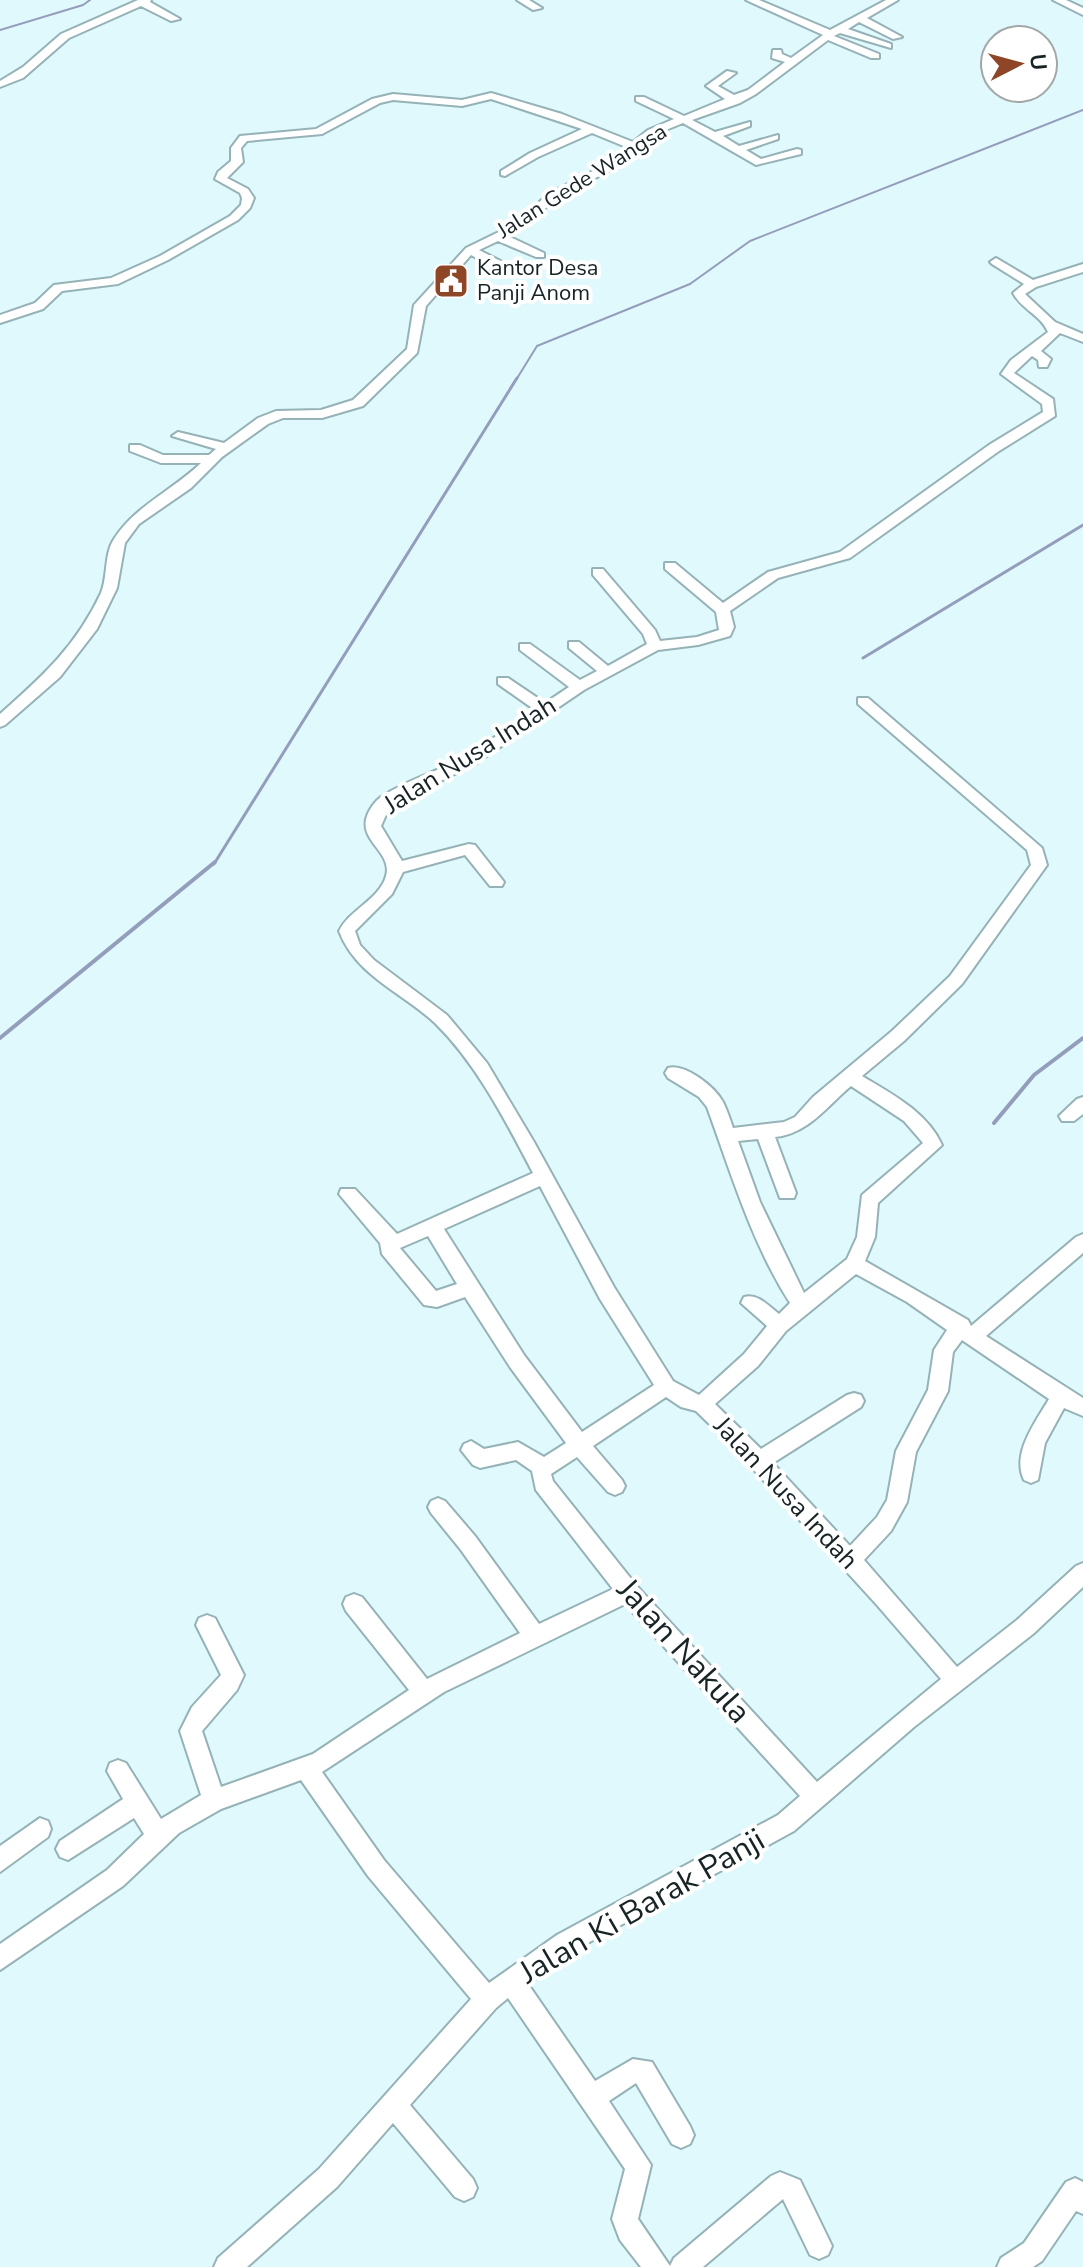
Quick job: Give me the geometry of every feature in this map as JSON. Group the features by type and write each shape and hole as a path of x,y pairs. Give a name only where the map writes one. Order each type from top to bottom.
{"street":[{"path":"522,0 537,8"},
{"path":"751,0 833,33 875,56"},
{"name":"Jalan Gede Wangsa","path":"0,722 55,674 90,629 110,588 116,548 127,529 152,506 186,485 226,447 275,415 327,413 364,400 377,382 413,350 420,305 470,250 521,225 556,194 607,168 652,132 736,101 833,33 893,0"},
{"path":"1058,0 1083,12"},
{"path":"0,84 22,75 54,44 72,32 144,1 175,19"},
{"path":"859,18 897,37"},
{"path":"833,33 887,46"},
{"path":"777,52 776,56 794,62"},
{"path":"731,73 711,86 736,101"},
{"path":"0,319 39,306 58,288 121,278 164,258 234,218 246,206 248,198 240,189 221,179 222,174 237,162 237,143 244,138 318,132 376,101 418,97 462,103 491,96 536,108 633,146"},
{"path":"640,99 684,119 762,163 793,154 803,164"},
{"path":"714,136 746,124"},
{"path":"505,173 530,157 592,129"},
{"path":"737,150 774,137"},
{"path":"498,236 540,255"},
{"path":"470,250 514,273"},
{"path":"996,262 1032,284"},
{"path":"1083,268 1032,284 1021,290 1019,297 1052,325 1083,338"},
{"name":"Jalan Nusa Indah","path":"395,869 392,853 373,833 372,826 384,802 470,760 579,687 655,646 698,641 725,633 727,627 723,610 773,575 845,555 994,448 1045,418 1051,410 1048,402 1007,374 1011,366 1039,358 1051,337 1052,325"},
{"path":"178,436 226,447"},
{"path":"135,448 161,459 211,459"},
{"path":"670,566 723,610"},
{"path":"598,572 650,633 655,646"},
{"path":"574,645 605,671"},
{"path":"525,647 579,687"},
{"path":"503,681 546,710"},
{"path":"727,1135 765,1133 787,1129 801,1122 956,980 1039,865 1034,848 863,701"},
{"path":"471,1450 480,1459 518,1451 544,1468 666,1387 614,1304 481,1068 441,1019 368,964 349,939 347,931 351,923 387,888 395,869 469,849 496,882"},
{"path":"674,1073 711,1098 751,1202 787,1283 801,1305"},
{"path":"702,1404 751,1360 779,1325 854,1264 866,1237 869,1200 933,1145 933,1141 896,1106 849,1076"},
{"path":"1068,1116 1083,1104"},
{"path":"765,1133 787,1193"},
{"path":"348,1194 390,1241 399,1241 543,1176"},
{"path":"432,1226 517,1364 615,1486"},
{"path":"390,1241 389,1249 431,1299 469,1288"},
{"path":"850,1561 884,1524 897,1502 906,1451 938,1391 944,1350 967,1330 1080,1250"},
{"path":"854,1264 967,1330 1060,1397 1083,1408"},
{"path":"751,1303 779,1325"},
{"name":"Jalan Nusa Indah","path":"666,1387 688,1401 702,1404 759,1461 956,1681"},
{"path":"1031,1474 1035,1442 1060,1397"},
{"path":"759,1461 854,1401"},
{"name":"Jalan Nakula","path":"544,1468 541,1474 543,1484 555,1502 628,1592 816,1797"},
{"path":"438,1507 468,1543 536,1638"},
{"name":"Jalan Ki Barak Panji","path":"227,2267 328,2178 487,1999 565,1943 786,1823 1025,1627 1083,1573"},
{"path":"0,1958 115,1878 158,1835 214,1800 307,1769 425,1693 628,1592"},
{"path":"354,1604 425,1693"},
{"path":"207,1625 233,1675 228,1685 200,1712 191,1731 214,1800"},
{"path":"307,1769 376,1868 487,1999"},
{"path":"118,1771 158,1835"},
{"path":"68,1849 138,1802"},
{"path":"0,1861 40,1829"},
{"path":"511,1981 638,2165 639,2177 627,2206 626,2225 658,2267"},
{"path":"592,2098 633,2071 643,2071 681,2135"},
{"path":"393,2104 464,2188"},
{"path":"683,2267 780,2185 791,2189 819,2246"},
{"path":"1010,2267 1039,2260 1075,2191 1083,2201"}],"waterway":[{"path":"0,30 83,5 90,0"},
{"path":"516,380 537,346 690,284 750,241 1083,110"},
{"path":"214,864 517,378"},
{"path":"863,658 1083,525"},
{"path":"0,1038 215,862"},
{"path":"994,1123 1034,1075 1083,1038"}],"place":[{"name":"Kantor Desa Panji Anom","path":"451,281"}]}
